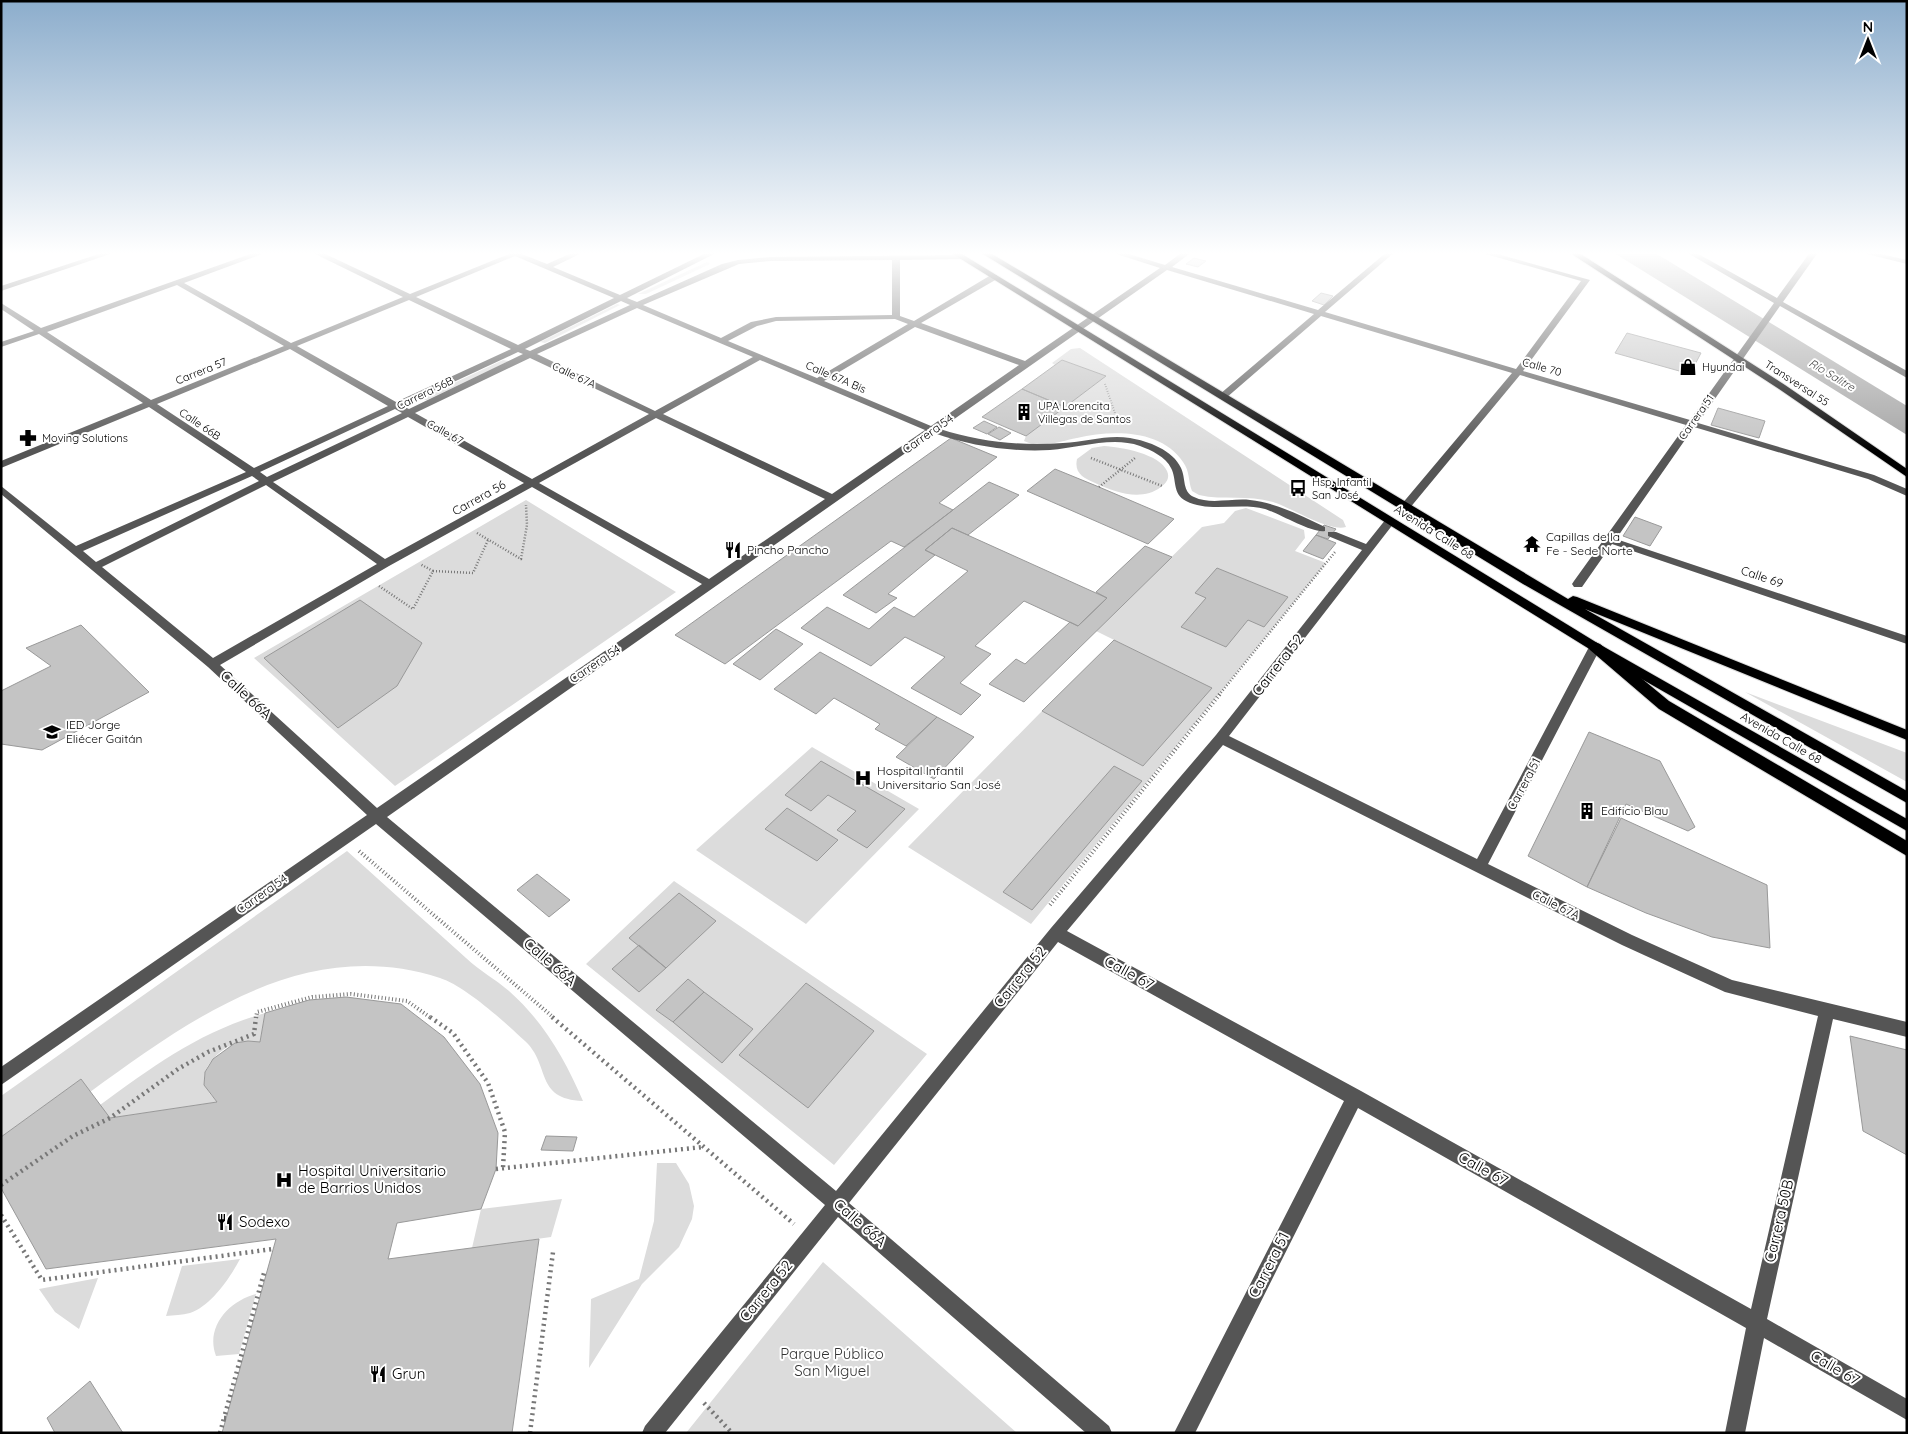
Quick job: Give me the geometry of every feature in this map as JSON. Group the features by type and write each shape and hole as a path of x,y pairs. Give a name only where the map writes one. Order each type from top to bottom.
{"highway":[{"path":"1595,647 1664,705 1907,849"}],"main road":[{"name":"Avenida Calle 68","path":"1060,318 1595,647 1907,826"},
{"name":"Transversal 55","path":"1679,318 1740,356 1907,474"},
{"name":"Avenida Calle 68","path":"1093,319 1527,581 1907,798"},
{"path":"1527,581 1907,735"}],"street":[{"name":"Calle 66B","path":"21,318 253,472 385,564"},
{"path":"1,344 76,318"},
{"name":"Calle 67","path":"242,318 534,482 712,585"},
{"name":"Carrera 57","path":"1,465 358,318"},
{"name":"Calle 67A","path":"452,318 834,499"},
{"name":"Carrera 56B","path":"76,550 253,472 580,318"},
{"name":"Carrera 56B","path":"96,566 160,531 267,482 607,318"},
{"name":"Calle 67A Bis","path":"667,318 933,430 996,445 1063,446 1101,440 1124,440 1149,447 1167,456 1175,466 1183,494"},
{"path":"721,341 754,324 776,319 841,318"},
{"path":"898,318 1027,365"},
{"path":"818,381 925,318"},
{"path":"1223,396 1315,318"},
{"name":"Calle 70","path":"1333,318 1871,477 1907,494"},
{"path":"1405,507 1518,372 1558,318"},
{"name":"Carrera 51","path":"1578,584 1767,318"},
{"path":"1799,318 1907,375"},
{"name":"Carrera 54","path":"1,1077 1093,319"},
{"name":"Carrera 56","path":"212,664 385,564 759,357"},
{"name":"Calle 66A","path":"1,489 212,664 376,815 836,1203 1102,1433"},
{"path":"1183,494 1194,501 1260,505 1321,529"},
{"name":"Carrera 52","path":"652,1433 1056,933 1221,738 1390,521"},
{"path":"1332,534 1368,549"},
{"name":"Calle 69","path":"1609,540 1907,640"},
{"name":"Carrera 51","path":"1480,867 1595,647"},
{"name":"Calle 67A","path":"1221,738 1627,940 1730,987 1907,1030"},
{"name":"Calle 67","path":"1056,933 1355,1097 1757,1323 1907,1410"},
{"name":"Carrera 50B","path":"1735,1433 1757,1323 1827,1010"},
{"name":"Carrera 51","path":"1184,1433 1355,1097"}],"path":[{"path":"1106,384 1124,440"},
{"path":"1063,446 1183,494"},
{"path":"1099,488 1149,447"},
{"path":"473,530 521,560 527,525 526,500"},
{"path":"1044,912 1344,539"},
{"path":"418,563 433,571 473,573 488,540"},
{"path":"378,586 412,609 433,571"},
{"path":"343,838 809,1237"},
{"path":"1,1185 73,1136 110,1118 178,1069 208,1052 254,1034 257,1012 312,997 351,994 406,1001 453,1033 488,1083 505,1132 503,1168"},
{"path":"496,1169 703,1146"},
{"path":"1,1215 42,1280 273,1249"},
{"path":"530,1433 553,1252"},
{"path":"220,1433 264,1273"},
{"path":"700,1399 732,1433"}],"green space":[{"path":"589,318 594,318 545,343 540,342"},
{"path":"1080,348 1343,520 1346,527 1339,528 1321,523 1267,500 1218,498 1199,495 1192,491 1185,465 1174,451 1162,443 1149,438 1120,433 1091,435 1043,444 1024,441 1026,436 1106,376 1062,360 1055,365 1052,363 1071,349"},
{"path":"503,360 509,361 427,400 420,399"},
{"path":"1104,446 1139,452 1157,460 1167,471 1168,478 1166,482 1153,492 1137,495 1119,492 1087,479 1078,471 1077,459 1092,448"},
{"path":"526,500 676,592 395,786 254,658"},
{"path":"1246,508 1304,530 1305,538 1295,551 1326,563 1031,924 908,847 1042,711 1143,766 1211,688 1096,631 1202,527 1224,523 1235,511"},
{"path":"1745,692 1907,753 1907,782"},
{"path":"812,747 919,809 806,924 696,850"},
{"path":"347,851 471,963 504,987 521,1003 543,1028 561,1056 583,1101 568,1099 557,1094 545,1079 533,1050 525,1041 485,1006 450,982 391,967 343,967 298,975 253,991 169,1036 90,1092 81,1079 1,1137 1,1096"},
{"path":"674,881 927,1054 834,1165 586,964"},
{"path":"265,1013 260,1042 236,1043 224,1049 208,1066 205,1072 205,1085 217,1102 110,1118 100,1105 178,1051 219,1030"},
{"path":"657,1163 676,1163 689,1184 694,1206 692,1219 679,1247 642,1284 589,1368 591,1299 639,1279 654,1221"},
{"path":"562,1199 551,1237 472,1248 481,1209"},
{"path":"240,1259 225,1283 205,1304 190,1313 166,1316 182,1266"},
{"name":"Parque Público San Miguel","path":"823,1262 1017,1433 686,1433"},
{"path":"98,1278 79,1329 55,1312 39,1289"},
{"path":"256,1294 239,1354 216,1356 213,1345 214,1335 222,1317 237,1303 246,1297"}],"water":[{"name":"Río Salitre","path":"1719,318 1762,318 1907,406 1907,435"}],"building":[{"path":"1627,333 1701,353 1690,374 1615,353"},
{"path":"1062,360 1106,376 1065,407 1022,389"},
{"name":"UPA Lorencita Villegas de Santos","path":"1022,389 1065,407 1026,436 982,417"},
{"path":"1718,408 1765,421 1759,438 1711,425"},
{"path":"984,421 997,427 987,434 973,428"},
{"path":"999,427 1011,433 1000,440 988,434"},
{"path":"951,438 997,457 939,503 953,510 904,547 891,541 725,664 675,635"},
{"path":"1055,469 1174,519 1148,544 1027,491"},
{"path":"989,482 1019,495 968,535 952,528 925,550 935,555 888,594 897,598 876,613 843,595"},
{"path":"1635,517 1662,527 1650,546 1623,536"},
{"path":"1324,525 1336,529 1328,539 1316,535"},
{"path":"952,528 1107,598 1078,626 1024,601 975,646 991,654 960,683 981,695 961,715 911,688 945,657 905,637 871,666 801,628 827,607 869,629 894,607 914,617 968,571 925,550"},
{"path":"1316,535 1336,543 1323,559 1303,551"},
{"path":"1145,546 1172,557 1024,702 989,684 1016,659 1025,664 1070,622 1078,626 1107,598 1096,592"},
{"path":"1217,568 1288,597 1264,627 1248,620 1226,647 1181,627 1206,598 1195,593"},
{"path":"360,600 422,643 397,686 338,728 264,658"},
{"path":"81,625 149,692 42,750 1,744 1,691 51,666 26,648"},
{"path":"776,629 803,644 760,680 733,664"},
{"path":"1114,640 1212,688 1143,766 1042,711"},
{"path":"820,652 937,717 906,746 875,729 880,724 834,698 816,714 774,689"},
{"path":"937,717 974,737 934,779 896,757"},
{"name":"Edificio Blau","path":"1589,732 1660,761 1695,827 1688,831 1626,804 1587,887 1528,856"},
{"path":"821,761 905,809 867,848 837,830 856,811 828,795 811,811 785,795"},
{"path":"1114,766 1142,781 1032,910 1003,892"},
{"path":"787,808 838,840 817,861 765,829"},
{"path":"1621,818 1767,885 1770,948 1712,937 1646,913 1587,887"},
{"path":"537,874 570,900 549,917 517,890"},
{"path":"679,893 716,921 666,968 629,938"},
{"path":"639,945 666,968 639,992 612,969"},
{"path":"688,979 704,992 673,1022 656,1010"},
{"path":"806,983 874,1031 808,1108 739,1055"},
{"path":"704,992 753,1029 722,1063 673,1022"},
{"path":"346,997 401,1004 444,1037 480,1084 498,1133 496,1169 481,1209 397,1223 388,1259 539,1239 512,1433 222,1433 276,1239 46,1269 1,1188 1,1137 81,1079 110,1118 217,1102 204,1085 205,1072 213,1059 235,1043 260,1042 265,1013 309,1000"},
{"path":"1850,1036 1907,1050 1907,1155 1863,1131"},
{"path":"546,1136 577,1137 573,1151 541,1150"},
{"path":"90,1381 123,1433 55,1433 47,1418"}],"place":[{"name":"Hyundai","path":"1688,367"},
{"name":"UPA Lorencita Villegas de Santos","path":"1024,412"},
{"name":"Moving Solutions","path":"28,438"},
{"name":"Hsp. Infantil San José","path":"1298,488"},
{"name":"Capillas de la Fe - Sede Norte","path":"1532,544"},
{"name":"Pincho Pancho","path":"733,550"},
{"name":"IED Jorge Eliécer Gaitán","path":"52,732"},
{"name":"Hospital Infantil Universitario San José","path":"863,778"},
{"name":"Edificio Blau","path":"1587,811"},
{"name":"Hospital Universitario de Barrios Unidos","path":"284,1180"},
{"name":"Sodexo","path":"225,1222"},
{"name":"Grun","path":"378,1374"}]}
